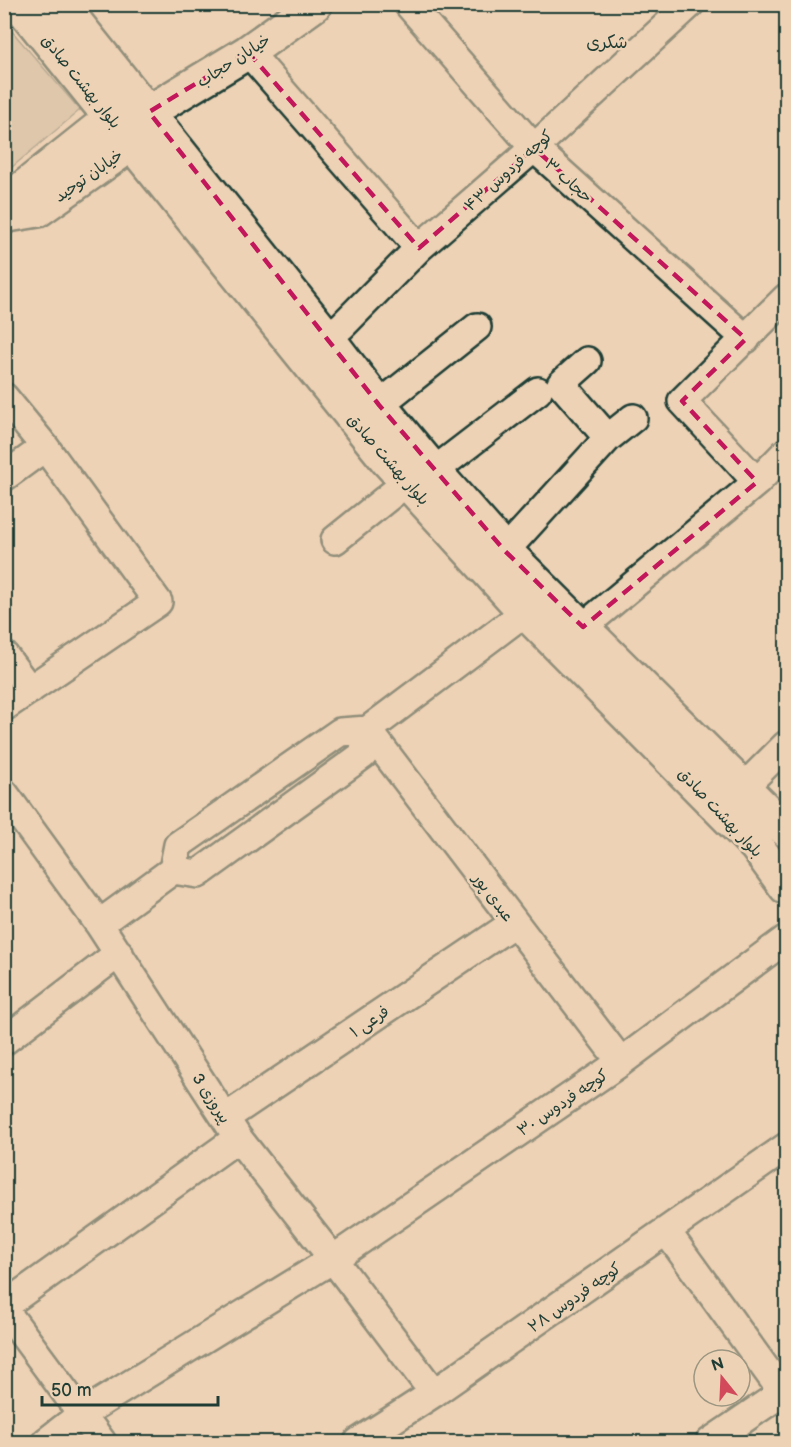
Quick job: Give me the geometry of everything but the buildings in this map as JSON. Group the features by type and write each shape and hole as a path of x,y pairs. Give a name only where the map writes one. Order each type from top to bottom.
{"street":[{"name":"بلوار بهشت صادق","path":"19,4 387,460 420,476 505,551 786,830"},
{"name":"بلوار بهشت صادق","path":"61,4 149,112 379,405 420,476 525,612 723,811 785,883"},
{"name":"خیابان حجاب","path":"149,112 248,52 315,4"},
{"name":"حجاب ۳","path":"408,4 534,148 746,339"},
{"name":"کوچه فردوس ۴۳","path":"327,337 342,326 419,248 534,148 690,4"},
{"path":"248,52 419,248"},
{"path":"71,150 78,141 86,120 87,107 83,83"},
{"name":"خیابان توحید","path":"6,216 22,189 111,118 149,112"},
{"name":"خیابان توحید","path":"6,216 38,210 133,143 149,112"},
{"path":"757,482 682,401 786,298"},
{"path":"379,405 477,327"},
{"path":"587,361 561,384 608,438"},
{"path":"335,540 538,391"},
{"path":"4,397 45,447 158,602 4,707"},
{"path":"505,551 608,438 633,418"},
{"path":"4,477 45,447"},
{"path":"583,627 757,482 786,452"},
{"path":"99,924 173,870 198,874 363,755 368,730 525,612"},
{"path":"4,655 30,690"},
{"name":"عبدی پور","path":"368,730 621,1062"},
{"path":"745,791 754,777 786,745"},
{"name":"پیروزی 3","path":"4,793 99,924 231,1128 434,1393"},
{"name":"فرعی ۱","path":"4,1307 231,1128 514,923"},
{"name":"کوچه فردوس ۳۰","path":"46,1443 82,1414 333,1259 621,1062 786,939"},
{"path":"4,1041 118,953"},
{"name":"کوچه فردوس ۲۸","path":"358,1443 667,1232 786,1147"},
{"path":"667,1232 785,1393 710,1443"},
{"path":"4,1307 102,1443"}],"highlighted area":[{"path":"248,52 419,248 534,148 746,339 682,401 757,482 583,627 505,551 379,405 149,112"}],"shaded area":[{"path":"4,22 80,110 5,173 4,173"}],"district":[{"name":"شکری","path":"607,42"}]}
